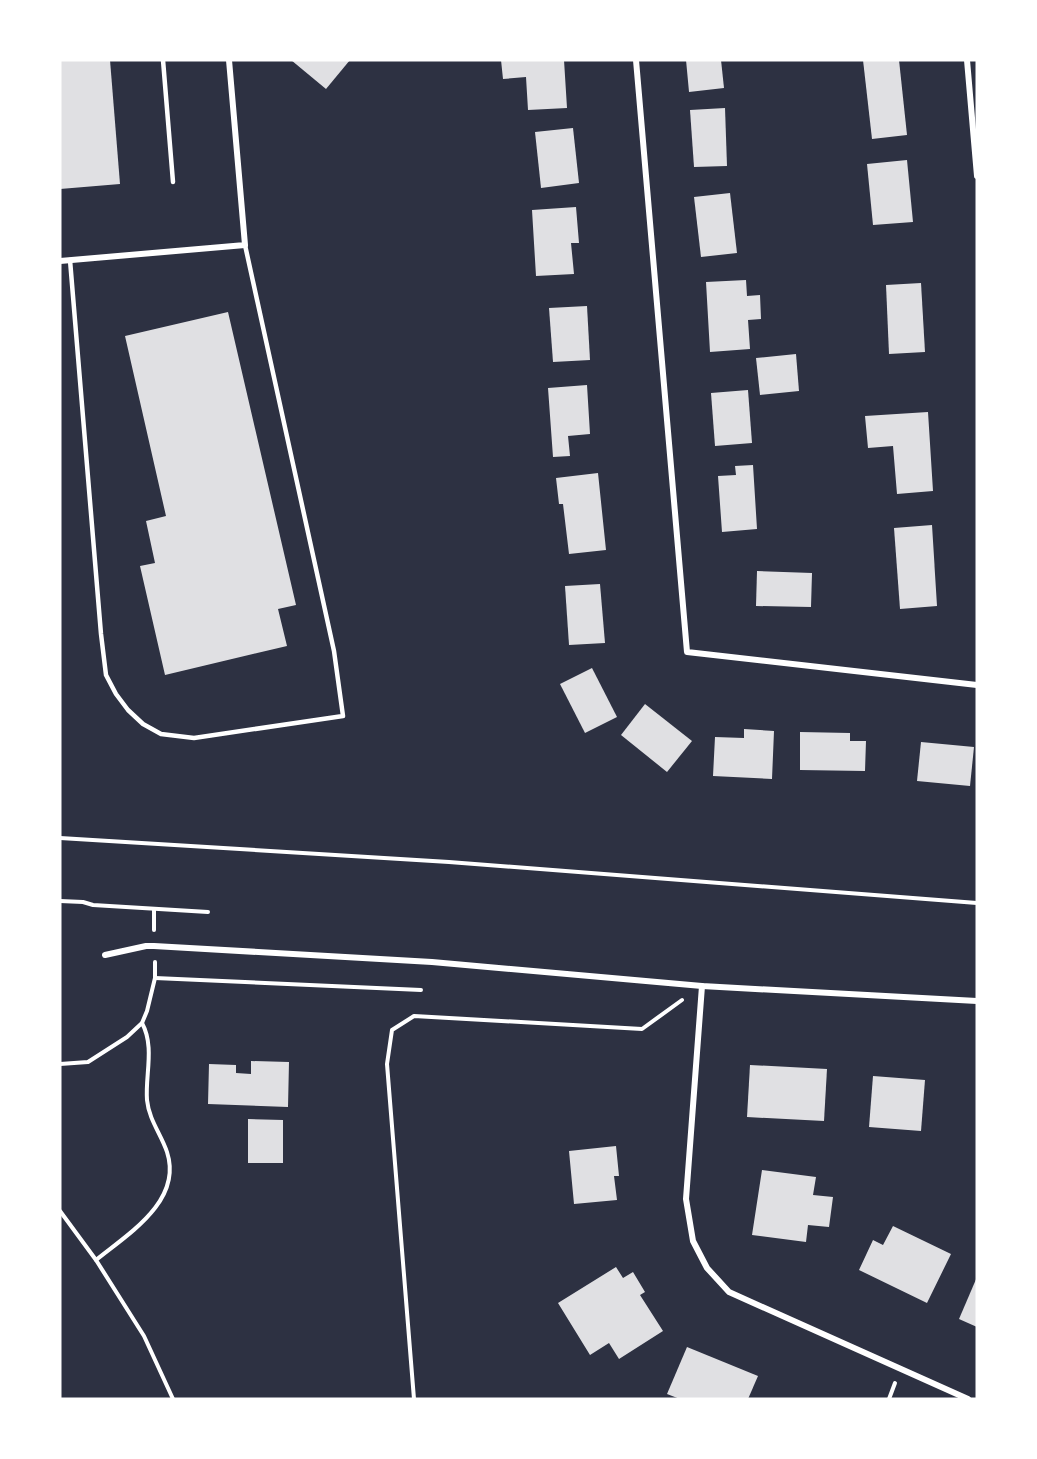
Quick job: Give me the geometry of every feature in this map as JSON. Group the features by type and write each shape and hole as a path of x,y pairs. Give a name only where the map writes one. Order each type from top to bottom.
{"street":[{"path":"60,261 245,245 229,60"},
{"path":"636,60 687,652 977,685"},
{"path":"967,60 977,176"},
{"path":"105,955 146,946 432,962 702,986 977,1001"},
{"path":"702,986 686,1199 693,1241 707,1268 729,1292 968,1399"}],"lane":[{"path":"163,60 173,182"},
{"path":"70,260 106,675 128,710 143,724 161,734 195,738 343,716 334,651 245,245"}],"path":[{"path":"60,838 449,862 977,903"},
{"path":"60,901 208,912"},
{"path":"60,1064 88,1062 127,1037 142,1023 155,978 155,967"},
{"path":"155,978 421,990"},
{"path":"414,1399 387,1064 392,1030 414,1016 642,1029 702,986"},
{"path":"96,1260 147,1219 161,1199 171,1174 167,1152 150,1115 147,1100 149,1050 147,1031 142,1023"},
{"path":"60,1211 96,1260 144,1336 173,1399"}],"building":[{"path":"60,60 110,60 120,184 60,189"},
{"path":"291,60 350,60 326,89"},
{"path":"501,60 564,60 567,108 528,110 526,77 503,79"},
{"path":"686,60 721,60 724,88 689,92"},
{"path":"863,60 899,60 907,135 872,139"},
{"path":"725,108 727,166 694,167 690,110"},
{"path":"573,128 579,183 541,188 535,132"},
{"path":"907,160 913,222 873,225 867,164"},
{"path":"730,193 737,253 701,257 694,197"},
{"path":"576,207 579,243 571,243 574,274 536,276 532,210"},
{"path":"746,280 747,296 760,295 761,319 748,320 750,349 710,352 706,282"},
{"path":"921,283 925,352 889,354 886,285"},
{"path":"587,306 590,360 553,362 549,308"},
{"path":"228,312 296,605 278,609 287,646 165,675 140,566 155,563 146,521 166,516 125,336"},
{"path":"796,354 799,391 760,395 756,358"},
{"path":"587,385 590,434 568,436 570,456 553,457 548,388"},
{"path":"748,390 752,443 715,446 711,393"},
{"path":"928,412 933,491 897,494 893,446 868,448 865,416"},
{"path":"753,465 757,529 722,532 718,476 736,475 735,466"},
{"path":"598,473 606,550 569,554 563,504 559,504 556,478"},
{"path":"932,525 937,606 900,609 894,528"},
{"path":"757,571 812,573 811,607 756,606"},
{"path":"600,584 605,643 569,645 565,586"},
{"path":"592,668 617,717 585,733 560,684"},
{"path":"645,704 692,741 667,772 621,735"},
{"path":"744,729 774,731 772,779 713,776 715,737 744,738"},
{"path":"800,732 850,733 850,741 866,741 865,771 800,770"},
{"path":"921,742 974,747 970,786 917,781"},
{"path":"251,1061 289,1062 288,1107 208,1104 209,1064 236,1065 236,1073 251,1074"},
{"path":"750,1065 827,1069 824,1121 747,1117"},
{"path":"873,1076 925,1080 921,1131 869,1127"},
{"path":"248,1119 283,1120 283,1163 248,1163"},
{"path":"616,1146 619,1176 614,1176 617,1200 574,1204 569,1151"},
{"path":"762,1170 816,1177 813,1195 833,1197 829,1227 808,1225 806,1242 752,1235"},
{"path":"893,1226 951,1254 927,1303 859,1270 873,1240 883,1245"},
{"path":"616,1267 623,1278 633,1272 645,1292 640,1295 663,1331 619,1359 609,1343 590,1355 558,1303"},
{"path":"977,1277 977,1327 959,1319"},
{"path":"687,1347 758,1376 748,1399 680,1399 667,1394"}]}
